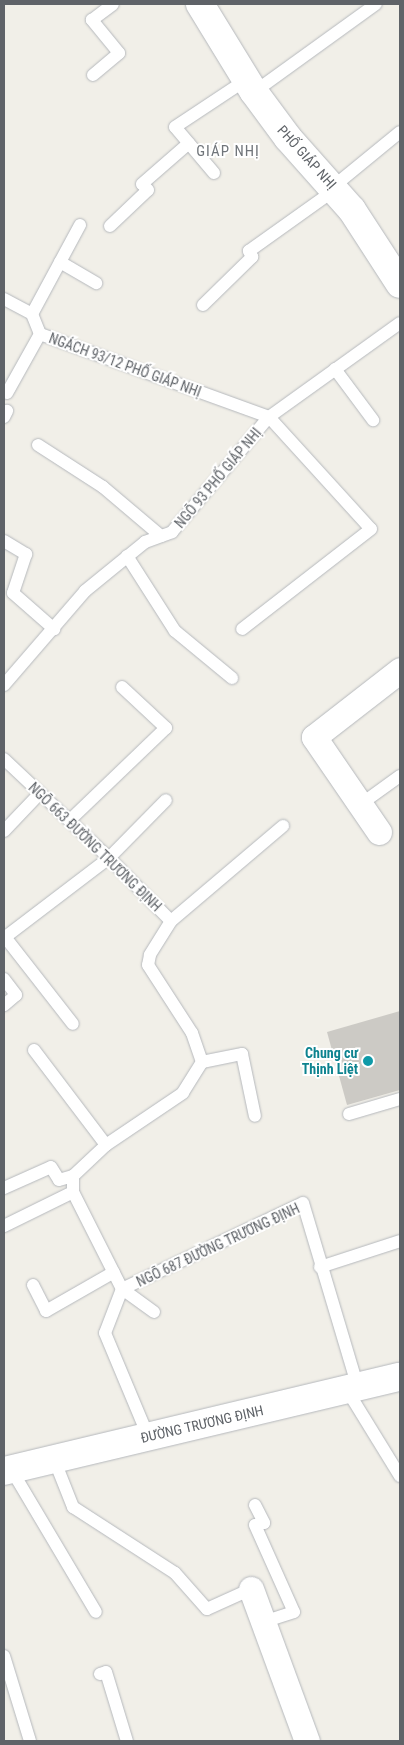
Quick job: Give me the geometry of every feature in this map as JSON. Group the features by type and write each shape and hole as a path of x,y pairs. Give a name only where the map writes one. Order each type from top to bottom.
{"main road":[{"name":"PHỐ GIÁP NHỊ","path":"200,4 250,86 288,138 335,187 400,284"},
{"name":"ĐƯỜNG TRƯƠNG ĐỊNH","path":"7,1470 400,1377"}],"street":[{"path":"378,832 361,804 314,737 400,670"},
{"path":"251,1589 307,1741"}],"lane":[{"path":"93,75 119,53 92,20 113,4"},
{"path":"214,173 175,127 250,86 376,4"},
{"path":"203,305 252,257 249,251 335,187 400,132"},
{"path":"110,226 148,190 142,184 189,143"},
{"path":"4,299 32,314 80,225"},
{"path":"60,262 96,283"},
{"name":"NGÁCH 93/12 PHỐ GIÁP NHỊ","path":"32,314 40,334 269,417"},
{"name":"NGÕ 93 PHỐ GIÁP NHỊ","path":"4,685 85,591 145,542 172,532 269,417 400,323"},
{"path":"7,393 40,334"},
{"path":"335,369 373,420"},
{"path":"242,630 372,529 269,417"},
{"path":"38,445 104,487 161,536"},
{"path":"4,541 26,554 13,593 54,629"},
{"path":"128,556 175,631 232,678"},
{"path":"70,820 166,728 122,687"},
{"name":"NGÕ 663 ĐƯỜNG TRƯƠNG ĐỊNH","path":"4,759 70,820 171,921 150,955 148,965 192,1033 202,1062"},
{"path":"361,804 400,776"},
{"path":"4,831 40,793"},
{"path":"74,1024 4,938 109,858 166,800"},
{"path":"171,921 282,826"},
{"path":"4,979 16,995 4,1005"},
{"path":"34,1050 106,1145"},
{"path":"4,1188 51,1167 59,1180 73,1176 106,1145 183,1093 202,1062 242,1054 255,1116"},
{"path":"350,1114 400,1098"},
{"path":"73,1176 74,1192 122,1289 154,1312"},
{"path":"4,1226 74,1192"},
{"name":"NGÕ 687 ĐƯỜNG TRƯƠNG ĐỊNH","path":"122,1289 303,1203 352,1389 400,1476"},
{"path":"320,1267 400,1241"},
{"path":"33,1286 46,1311 114,1272"},
{"path":"122,1289 105,1333 148,1436"},
{"path":"54,1459 73,1507 175,1573 207,1609 251,1589"},
{"path":"7,1470 96,1612"},
{"path":"255,1505 264,1523 255,1525 294,1612 264,1622"},
{"path":"4,1656 30,1741"},
{"path":"100,1674 106,1672 127,1741"}],"building":[{"name":"Chung cư Thịnh Liệt","path":"400,1011 400,1090 347,1105 327,1032"}],"place":[{"name":"Chung cư Thịnh Liệt","path":"368,1061"}],"district":[{"name":"GIÁP NHỊ","path":"228,152"}]}
